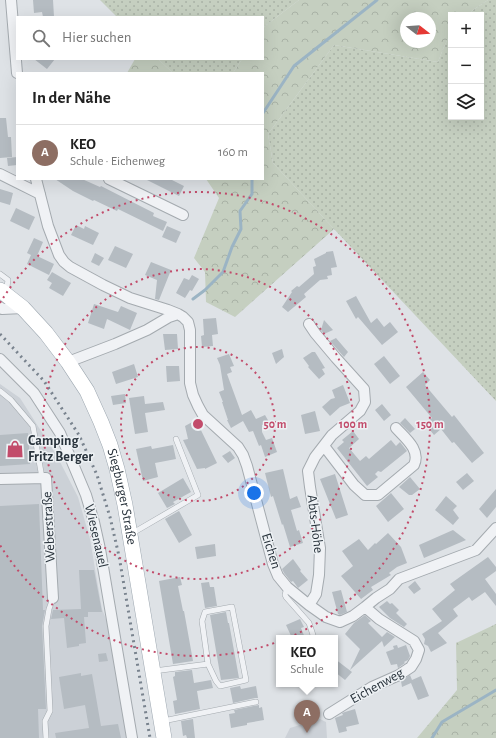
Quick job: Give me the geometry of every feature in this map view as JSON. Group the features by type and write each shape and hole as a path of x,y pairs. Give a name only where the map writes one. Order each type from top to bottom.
{"main road":[{"name":"Siegburger Straße","path":"2,297 23,308 46,333 68,362 87,391 110,445 117,469 130,534 164,738"}],"street":[{"path":"11,0 17,72"},
{"path":"0,174 40,194"},
{"name":"Eichen","path":"36,180 48,226 59,255 64,262 102,285 123,295 178,314 188,322 190,330 190,383 193,395 203,415 238,447 243,455 248,466 273,564 278,576 287,587 309,605 326,617 340,622 353,616 366,607 390,589 399,579 476,550 496,528"},
{"path":"112,180 183,214"},
{"path":"68,362 147,330 169,317 178,314"},
{"name":"Abts-Höhe","path":"309,324 336,358 364,389 365,402 360,411 332,436 315,457 308,471 320,548 319,575 316,594 309,605"},
{"name":"Wiesenauel","path":"0,359 34,393 60,433 86,494 100,548 132,738"},
{"path":"324,446 354,485 365,495 378,495 414,465 415,452 396,428"},
{"name":"Weberstraße","path":"0,479 46,478 53,598"},
{"name":"Eichenweg","path":"329,714 372,687 399,675 411,667 416,659 419,650 414,641 379,619 366,607"}],"lane":[{"path":"0,274 8,280 2,297"},
{"path":"0,391 11,400 33,426 42,478"},
{"path":"130,534 198,495 176,439"},
{"path":"287,587 285,594 286,597 309,623 313,635"},
{"path":"46,738 45,721 50,711 46,626 49,609 53,598"},
{"path":"232,607 246,680 220,686 208,664 202,621 205,612 232,607"},
{"path":"153,671 208,664"},
{"path":"162,721 256,702"}],"shaded area":[{"path":"0,384 20,398 57,456 78,497 90,539 102,609 108,624 129,738 0,738"},
{"path":"320,719 326,722 327,738 285,738 290,728"}],"green space":[{"path":"100,0 299,0 264,28 264,16 116,16"},
{"path":"299,0 488,0 471,12 448,12 448,38 438,62 334,45 268,134 273,163 334,229 235,317 206,302 205,272 194,258 219,198 207,180 264,180 264,72 234,72 241,60 264,60 264,28"},
{"path":"488,0 496,0 496,401 273,163 268,134 334,45 438,62 448,38 448,120 484,120 484,12 471,12"},
{"path":"134,60 159,60 172,72 128,72"},
{"path":"159,60 241,60 234,72 172,72"},
{"path":"496,624 496,738 417,738 457,690 456,643"}],"building":[{"path":"33,0 53,0 54,16 43,16 42,12 34,13"},
{"path":"35,60 54,60 47,69"},
{"path":"0,118 6,118 8,137 11,137 12,157 0,158"},
{"path":"16,157 16,165 8,166 7,158"},
{"path":"56,180 84,180 100,187 101,186 154,213 153,216 167,222 163,231 118,209 117,211 73,191"},
{"path":"147,180 172,180 184,186 179,196"},
{"path":"0,189 13,193 10,205 0,202"},
{"path":"16,208 35,217 29,230 10,221"},
{"path":"76,225 84,229 85,226 99,233 93,245 71,235"},
{"path":"167,226 181,232 176,243 162,237"},
{"path":"34,238 43,242 37,256 54,264 49,275 27,264 31,255 27,253"},
{"path":"115,246 133,254 126,268 108,260"},
{"path":"333,251 337,267 331,268 332,275 327,276 328,279 320,280 304,294 306,297 288,312 282,307 292,292 291,291 297,286 299,287 314,274 313,267 316,266 314,259 326,252"},
{"path":"95,253 104,258 99,266 91,262"},
{"path":"151,262 171,270 159,300 155,299 157,280 145,275"},
{"path":"52,272 71,283 63,296 49,288 52,283 47,280"},
{"path":"192,275 199,279 192,291 190,290 185,298 176,293 184,278 189,280"},
{"path":"356,296 371,323 377,318 384,327 390,322 398,332 382,345 358,317 356,319 346,301"},
{"path":"94,304 118,312 121,306 137,313 130,330 107,319 104,329 88,323"},
{"path":"216,318 218,334 212,335 213,346 202,347 201,336 204,335 203,319"},
{"path":"324,320 333,330 324,334 321,330"},
{"path":"163,334 177,334 178,349 165,350"},
{"path":"336,338 348,352 344,357 330,341"},
{"path":"282,349 284,357 276,364 272,353"},
{"path":"312,352 315,352 325,368 322,369 325,374 319,379 308,367 309,366 303,358"},
{"path":"229,354 234,366 230,367 232,372 227,374 242,415 251,410 256,419 265,415 269,422 262,425 262,432 266,440 272,438 277,452 265,457 261,445 259,446 253,431 249,432 243,421 231,428 227,420 219,392 224,390 220,365 217,358"},
{"path":"384,356 400,376 390,384 374,364"},
{"path":"134,364 138,377 116,384 112,372"},
{"path":"166,366 179,366 180,381 167,382"},
{"path":"423,372 430,380 425,385 452,417 454,415 484,453 472,463 454,442 452,443 441,429 434,435 425,424 432,418 406,387"},
{"path":"343,385 350,403 340,407 330,416 322,407 331,399 335,398 332,390"},
{"path":"125,394 126,403 113,405 111,396"},
{"path":"144,396 145,404 163,402 165,410 145,413 148,432 135,434 129,398"},
{"path":"382,404 391,415 384,421 375,410"},
{"path":"315,411 320,431 305,434 301,415"},
{"path":"405,418 415,429 410,433 400,423"},
{"path":"196,420 217,463 205,469 197,469 183,440 188,439 185,426"},
{"path":"353,431 359,439 349,448 360,461 366,456 369,459 391,440 396,446 400,442 407,451 381,472 378,471 375,474 378,477 367,486 337,448 344,442 342,440"},
{"name":"Camping Fritz Berger","path":"28,433 30,464 0,466 0,435"},
{"path":"173,445 176,459 155,463 158,477 143,481 136,449 151,446 152,449"},
{"path":"230,451 235,458 228,463 222,456"},
{"path":"283,469 290,499 297,496 301,507 291,510 297,531 299,530 303,543 290,547 273,496 271,497 265,473"},
{"path":"467,473 474,481 463,490 456,482"},
{"path":"335,474 348,515 336,519 320,479"},
{"path":"410,477 420,489 412,495 409,495 399,487"},
{"path":"183,478 191,492 173,502 175,504 167,508 158,493"},
{"path":"496,489 496,507 487,518 479,509"},
{"path":"391,493 404,509 388,522 376,506"},
{"path":"446,496 457,506 453,510 459,518 453,525 435,510"},
{"path":"39,504 43,610 45,610 42,626 46,709 38,709 39,738 0,738 0,506"},
{"path":"179,511 192,535 179,543 165,519"},
{"path":"453,530 466,540 424,558 419,545"},
{"path":"388,533 401,547 407,563 397,567 389,573 391,575 371,587 373,590 361,599 341,576 353,566 342,551 359,539 368,550"},
{"path":"215,544 216,556 197,559 195,547"},
{"path":"488,557 496,567 496,571 485,579 496,594 496,606 485,592 472,601 469,597 453,609 458,616 438,633 447,643 431,652 428,646 424,644 425,639 422,634 442,621 432,609 455,590 450,584"},
{"path":"293,559 301,570 300,571 308,580 298,588 293,581 291,582 282,569"},
{"path":"79,570 94,570 102,612 88,612 88,617 84,617 86,643 67,648 64,618 51,619 53,610 81,609"},
{"path":"180,577 182,585 178,586 193,661 173,664 159,581"},
{"path":"415,581 421,589 414,594 408,587"},
{"path":"209,582 210,587 214,587 217,606 205,608 201,583"},
{"path":"341,590 347,612 340,615 338,614 332,592"},
{"path":"387,601 390,604 392,603 399,610 396,613 407,624 404,627 390,618 379,607"},
{"path":"226,612 239,678 221,680 210,615"},
{"path":"365,615 371,621 368,623 382,637 387,632 395,637 384,647 382,641 350,670 360,649 345,634 354,623"},
{"path":"300,619 304,627 301,628 304,635 291,635 286,625"},
{"path":"397,645 398,648 406,645 410,656 408,660 404,662 405,663 398,668 397,664 391,665 386,652 394,649 393,646"},
{"path":"106,653 108,661 99,662 98,654"},
{"path":"338,661 352,672 345,680 338,674"},
{"path":"192,670 194,683 211,680 213,688 197,691 200,709 175,714 173,701 177,700 173,677 175,676 175,672"},
{"path":"81,673 81,676 92,674 101,726 118,724 121,738 56,738 55,733 89,728 85,705 64,709 59,677"},
{"path":"410,675 412,680 421,676 429,696 418,700 411,683 402,687 401,681"},
{"path":"240,686 241,689 256,686 258,698 233,703 230,688"},
{"path":"259,705 259,708 262,707 264,720 231,728 229,714 235,713 234,710"},
{"path":"355,709 359,724 346,727 347,731 339,733 335,718 343,715 342,713"},
{"path":"193,719 195,738 187,738 186,735 183,736 181,721"}],"waterway":[{"path":"264,111 294,66 377,0"},
{"path":"193,299 205,290 223,272 232,247 241,229 240,211 252,194 252,180"},
{"path":"432,738 442,722 496,690"}],"railway":[{"path":"0,334 44,381 79,435 97,475 110,517 119,556 150,738"}],"place":[{"name":"Camping Fritz Berger","path":"15,449"},
{"name":"KEO","path":"307,733"}]}
